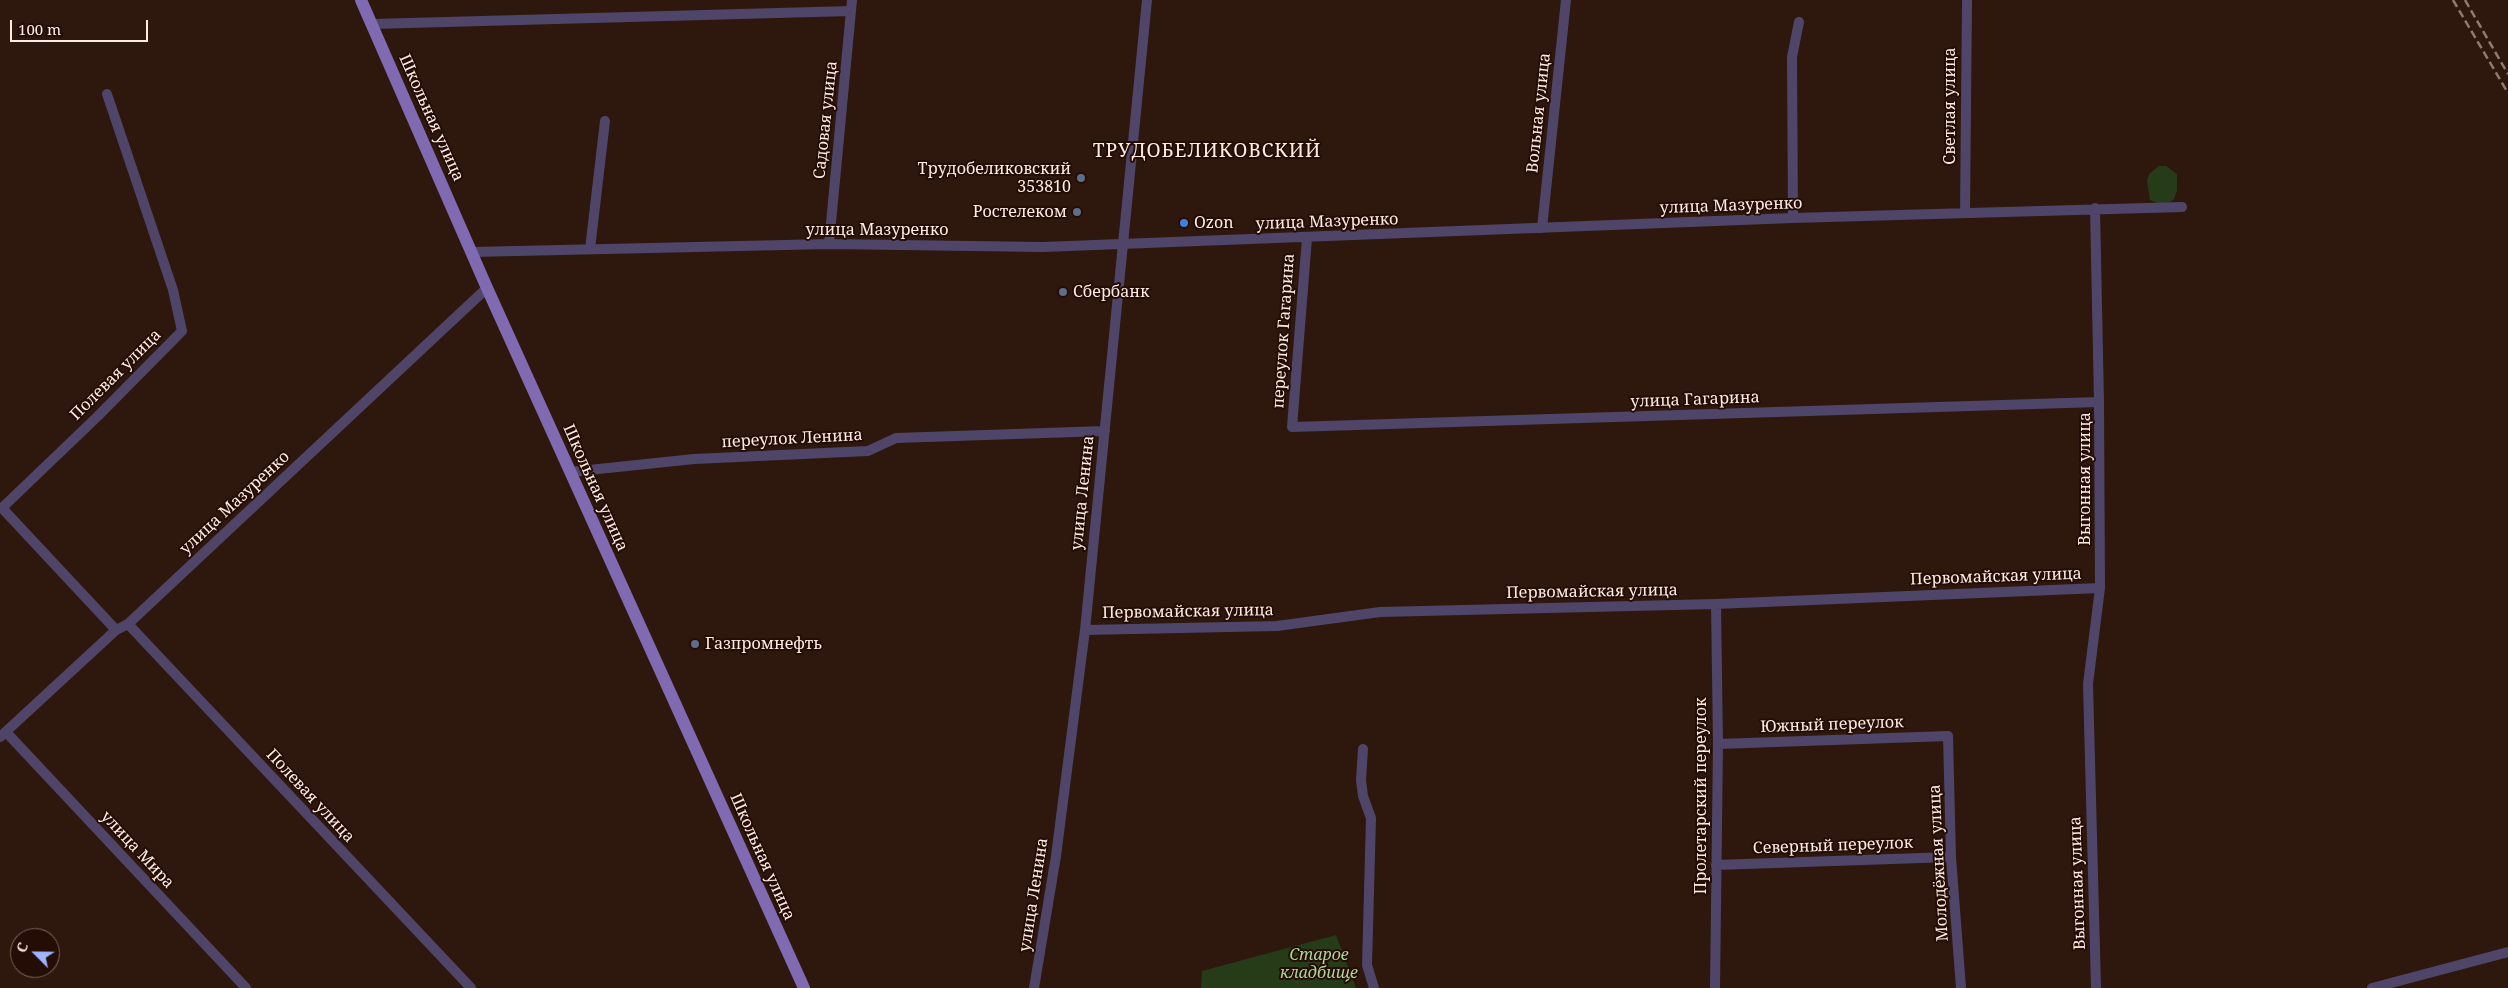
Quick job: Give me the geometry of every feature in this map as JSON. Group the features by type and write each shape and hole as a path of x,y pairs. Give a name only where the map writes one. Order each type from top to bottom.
{"main road":[{"name":"Школьная улица","path":"362,0 487,288 804,988"}],"street":[{"name":"Садовая улица","path":"829,244 852,0"},
{"name":"улица Ленина","path":"1034,988 1056,856 1085,630 1121,244 1147,0"},
{"name":"Вольная улица","path":"1542,228 1566,0"},
{"name":"Светлая улица","path":"1965,213 1967,0"},
{"path":"372,24 851,11"},
{"path":"1793,218 1792,56 1799,22"},
{"name":"Полевая улица","path":"108,94 173,290 182,330 98,416 2,508 116,630"},
{"path":"590,249 605,121"},
{"name":"улица Мазуренко","path":"472,252 829,244 1043,247 1793,218 2182,207"},
{"name":"Выгонная улица","path":"2095,208 2100,588 2088,684 2096,988"},
{"name":"переулок Гагарина","path":"1292,427 1307,238"},
{"name":"улица Мазуренко","path":"3,735 116,630 128,624 487,288"},
{"name":"улица Гагарина","path":"1292,427 2099,402"},
{"name":"переулок Ленина","path":"570,472 694,460 868,451 896,438 1105,431"},
{"name":"Первомайская улица","path":"1085,630 1277,626 1380,612 1716,604 2100,588"},
{"name":"Пролетарский переулок","path":"1715,988 1718,744 1716,604"},
{"name":"Полевая улица","path":"128,624 471,988"},
{"name":"улица Мира","path":"3,735 246,988"},
{"name":"Южный переулок","path":"1718,744 1948,736"},
{"name":"Молодёжная улица","path":"1948,736 1952,857 1961,988"},
{"path":"1362,749 1361,780 1363,796 1371,818 1367,965 1374,988"},
{"name":"Северный переулок","path":"1716,865 1952,857"},
{"path":"2372,988 2508,952"}],"green space":[{"path":"2159,166 2166,166 2177,174 2177,191 2174,199 2169,203 2157,203 2150,200 2147,181 2149,174"},
{"name":"Старое кладбище","path":"1336,935 1356,988 1201,988 1202,971"}],"railway":[{"path":"2453,0 2508,93"},
{"path":"2465,0 2508,74"}],"place":[{"name":"Трудобеликовский 353810","path":"1081,178"},
{"name":"Ростелеком","path":"1077,212"},
{"name":"Ozon","path":"1184,223"},
{"name":"Сбербанк","path":"1063,292"},
{"name":"Газпромнефть","path":"695,644"}],"district":[{"name":"ТРУДОБЕЛИКОВСКИЙ","path":"1207,152"}]}
